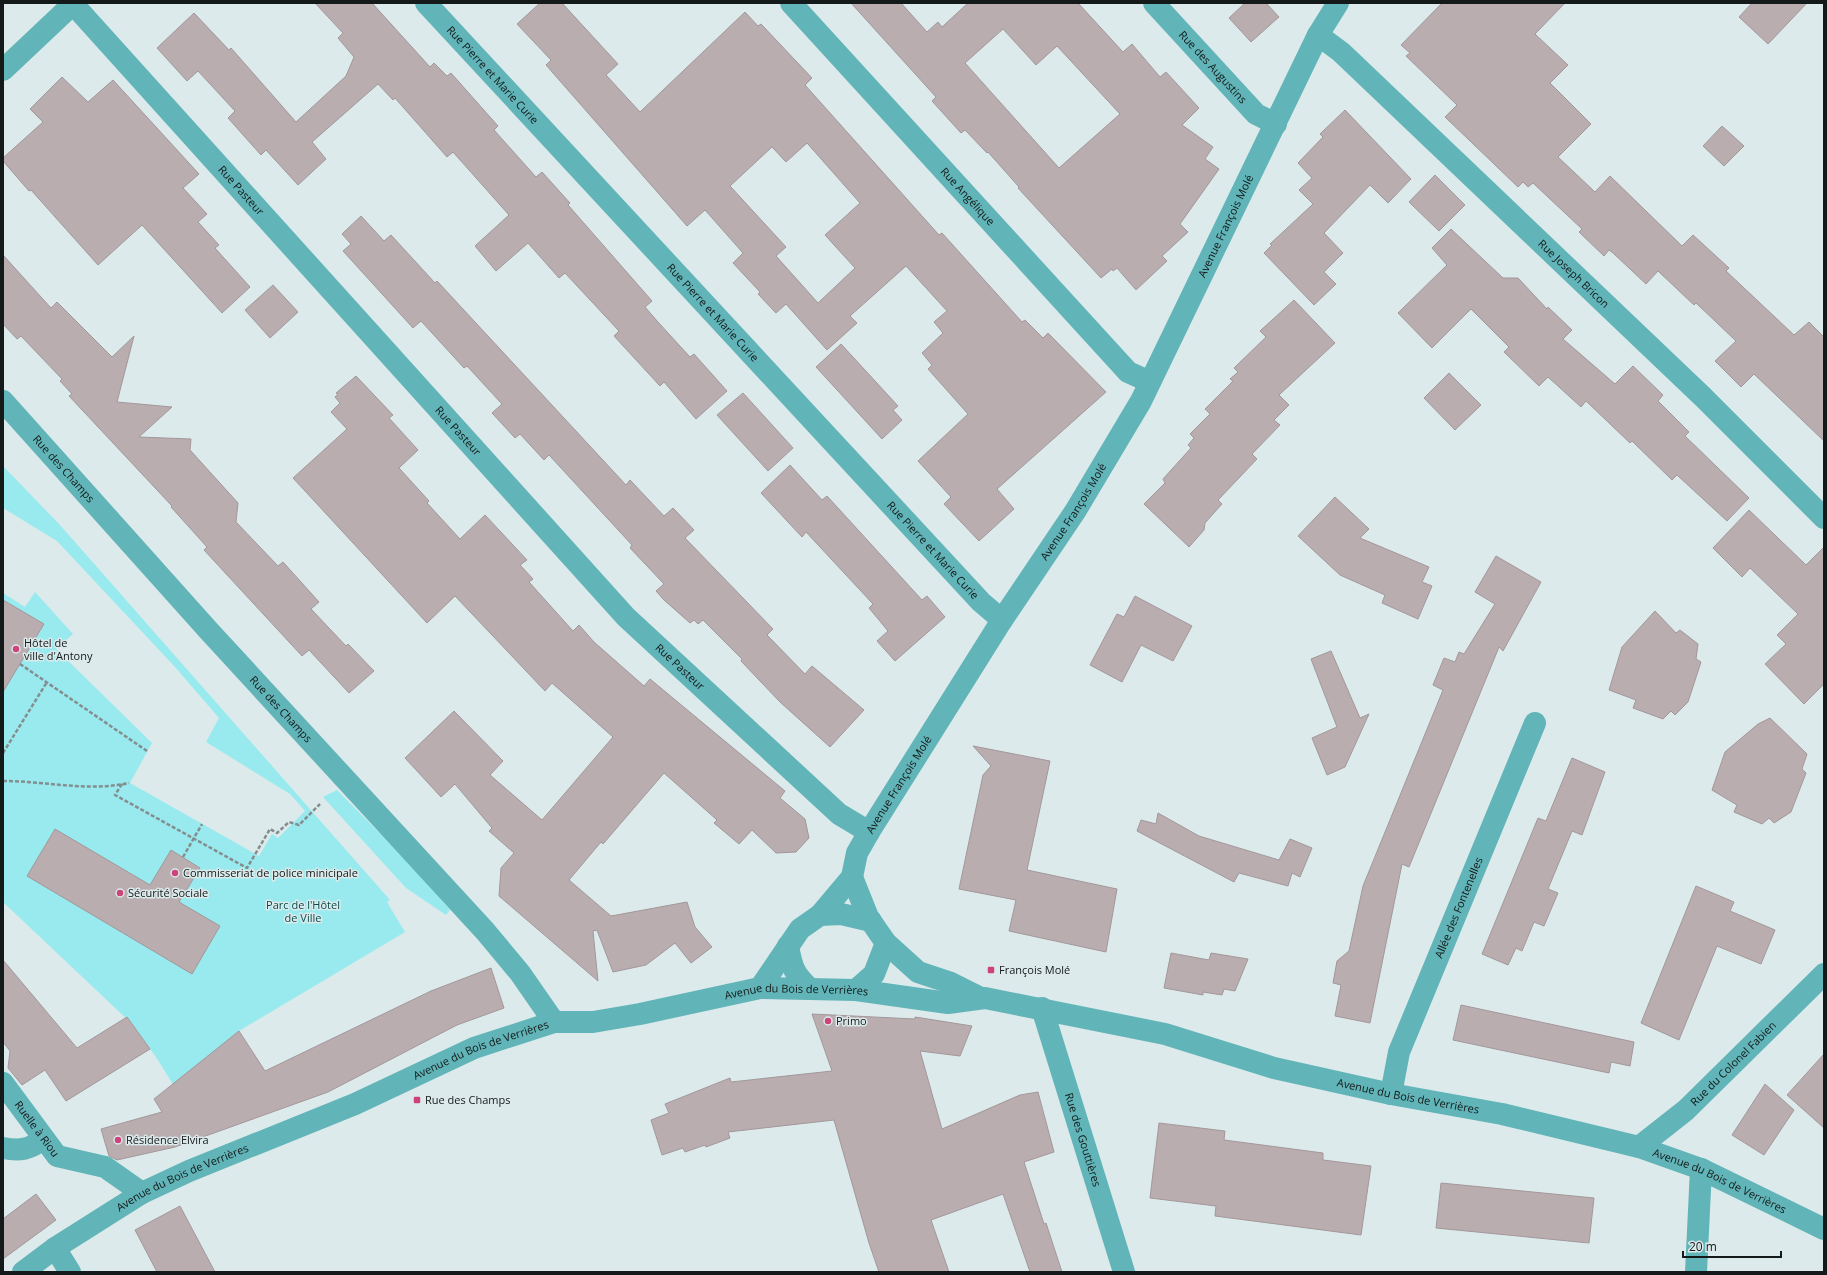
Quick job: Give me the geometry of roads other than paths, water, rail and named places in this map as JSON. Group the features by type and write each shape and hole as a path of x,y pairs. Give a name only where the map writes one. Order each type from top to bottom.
{"street":[{"path":"3,70 73,3"},
{"name":"Rue Pasteur","path":"73,3 626,616 839,814 869,832"},
{"name":"Rue Pierre et Marie Curie","path":"426,3 981,602 1002,620"},
{"name":"Rue Angélique","path":"791,3 1128,372 1150,382"},
{"name":"Rue des Augustins","path":"1154,3 1256,114 1276,124"},
{"name":"Avenue François Molé","path":"760,988 800,929 820,914 852,877 857,853 869,832 1002,620 1076,510 1141,401 1318,35 1338,3"},
{"name":"Rue Joseph Bricon","path":"1318,35 1341,52 1703,398 1824,518"},
{"name":"Rue des Champs","path":"3,400 209,631 485,930 520,973 554,1022"},
{"name":"Allée des Fontenelles","path":"1391,1094 1399,1052 1535,723"},
{"name":"Avenue du Bois de Verrières","path":"852,877 871,921 886,943 918,972 950,983 981,998 1042,1008 1165,1034 1274,1068 1391,1094 1502,1114 1639,1147 1701,1170 1824,1229"},
{"path":"820,914 842,914 871,921"},
{"path":"856,990 874,974 886,943"},
{"path":"788,946 791,964 798,978 810,990"},
{"name":"Rue du Colonel Fabien","path":"1639,1147 1686,1110 1824,974"},
{"name":"Avenue du Bois de Verrières","path":"23,1272 55,1248 142,1193 189,1171 369,1097 474,1048 554,1022 593,1022 640,1014 760,988 856,990 948,1003 981,998"},
{"name":"Rue des Gouttières","path":"1042,1008 1124,1272"},
{"name":"Ruelle à Riou","path":"5,1087 57,1156 105,1167 142,1193"},
{"path":"3,1148 18,1150 35,1146 43,1138"},
{"path":"1696,1272 1701,1170"},
{"path":"55,1248 70,1272"}],"place":[{"name":"Hôtel de ville d'Antony","path":"16,649"},
{"name":"Commisseriat de police minicipale","path":"175,873"},
{"name":"Sécurité Sociale","path":"120,893"},
{"name":"François Molé","path":"991,970"},
{"name":"Primo","path":"828,1021"},
{"name":"Rue des Champs","path":"417,1100"},
{"name":"Résidence Elvira","path":"118,1140"}],"park label":[{"name":"Parc de l'Hôtel de Ville","path":"303,911"}]}
